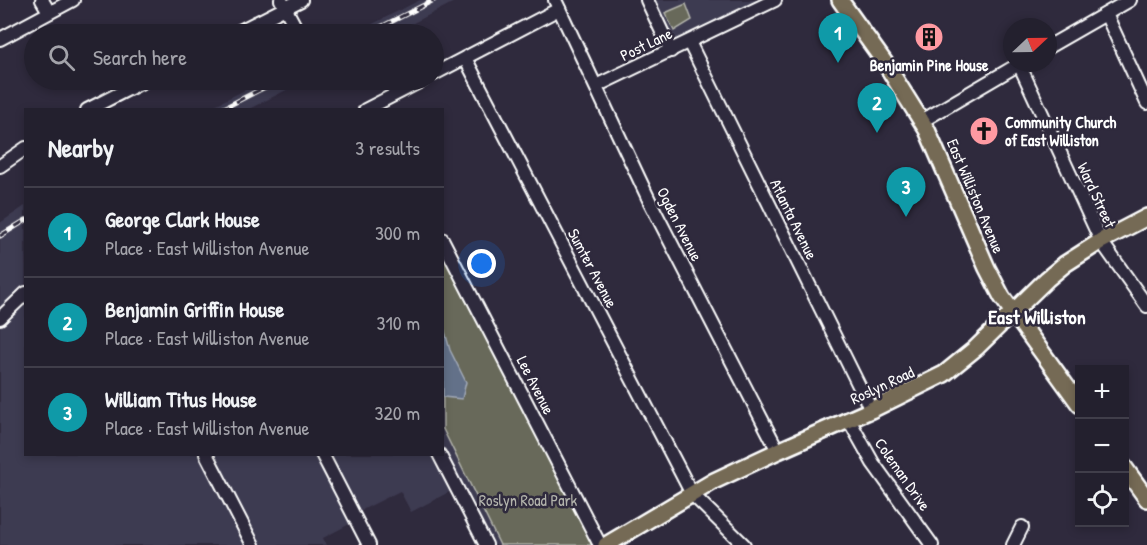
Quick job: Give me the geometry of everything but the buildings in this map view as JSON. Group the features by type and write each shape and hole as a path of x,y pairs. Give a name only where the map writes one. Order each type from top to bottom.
{"main road":[{"name":"East Williston Avenue","path":"840,0 885,63 922,121 1002,297 1075,398"},
{"name":"Roslyn Road","path":"606,545 714,481 871,410 944,374 976,348 1053,274 1081,253 1147,217"},
{"path":"1129,473 1147,499"}],"street":[{"path":"42,0 49,12"},
{"path":"27,24 73,0"},
{"path":"250,24 283,4 301,0"},
{"path":"647,0 670,51"},
{"name":"Post Lane","path":"596,86 774,0"},
{"path":"1057,42 1130,0"},
{"path":"283,4 294,24"},
{"path":"444,69 557,5"},
{"name":"Ogden Avenue","path":"557,5 650,202 777,451"},
{"path":"1106,14 1147,103"},
{"path":"0,39 24,26"},
{"name":"Atlanta Avenue","path":"689,42 871,410"},
{"name":"Sumter Avenue","path":"465,58 692,494 744,545"},
{"path":"922,121 1006,72"},
{"name":"Ward Street","path":"1024,72 1101,241 1147,306"},
{"path":"91,108 126,90"},
{"path":"371,108 404,90"},
{"path":"0,166 24,149"},
{"name":"Lee Avenue","path":"444,243 600,545"},
{"path":"0,318 24,294"},
{"name":"Coleman Drive","path":"849,420 873,463 932,545"},
{"path":"207,456 253,545"},
{"path":"323,456 369,545"},
{"path":"440,456 486,545"},
{"path":"1013,545 1022,527"}],"shaded area":[{"path":"420,0 458,0 411,24 373,24"},
{"path":"649,0 761,0 763,4 672,48"},
{"path":"245,90 286,90 251,108 209,108"},
{"path":"24,207 24,456 444,456 444,431 500,545 479,545 451,491 411,512 400,491 354,514 357,520 323,538 326,545 0,545 0,223"}],"green space":[{"path":"686,4 692,20 674,31 665,13"},
{"name":"Roslyn Road Park","path":"444,242 600,545 500,545 444,431"}],"water":[{"path":"444,328 450,350 466,382 462,399 444,397"}],"railway":[{"path":"387,24 434,0"},
{"path":"224,108 259,90"},
{"path":"0,236 24,221"}],"place":[{"name":"Benjamin Pine House","path":"929,37"},
{"name":"George Clark House","path":"838,63"},
{"name":"Community Church of East Williston","path":"984,131"},
{"name":"Benjamin Griffin House","path":"877,133"},
{"name":"William Titus House","path":"906,217"}],"district":[{"name":"East Williston","path":"1037,316"}]}
